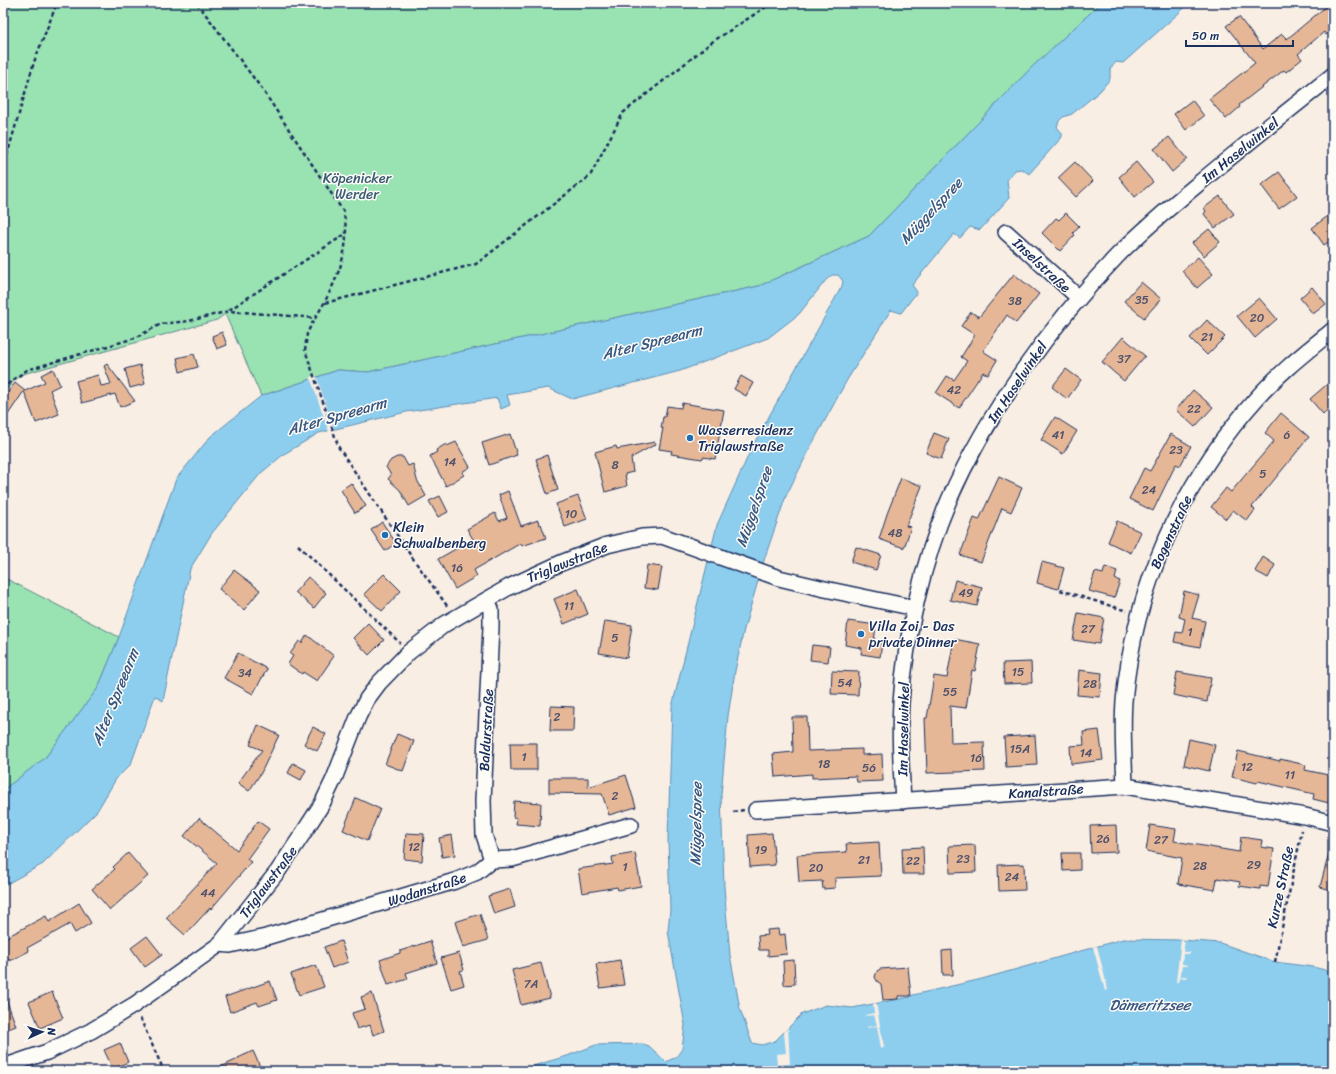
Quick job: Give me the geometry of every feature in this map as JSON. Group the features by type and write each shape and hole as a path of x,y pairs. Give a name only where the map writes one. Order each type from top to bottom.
{"street":[{"name":"Im Haselwinkel","path":"903,800 900,726 901,702 915,608 926,567 949,501 967,463 998,408 1034,354 1078,298 1119,254 1225,161 1333,75"},
{"name":"Inselstraße","path":"1006,232 1078,298"},
{"name":"Bogenstraße","path":"1125,786 1123,738 1124,702 1139,615 1146,588 1162,548 1196,481 1216,449 1233,426 1288,366 1333,330"},
{"name":"Triglawstraße","path":"3,1067 47,1052 91,1031 134,1005 220,944 278,871 322,804 334,779 358,717 379,683 409,652 445,624 509,587 560,563 607,545 642,537 662,536 779,578 915,608"},
{"name":"Baldurstraße","path":"487,600 491,609 491,627 483,801 484,835 492,860"},
{"name":"Kanalstraße","path":"756,810 1125,786 1305,816 1333,823"},
{"path":"492,860 512,859 631,825"},
{"name":"Wodanstraße","path":"220,944 230,945 266,937 455,881 477,872 492,860"}],"path":[{"path":"3,169 34,62 57,3"},
{"path":"197,3 262,89 343,211 347,233 341,267 307,335 305,350 339,448 384,516 456,618"},
{"path":"324,303 476,264 590,176 623,113 712,42 772,3"},
{"path":"229,311 347,233"},
{"path":"3,390 27,370 135,338 161,324 189,321 229,311 316,318"},
{"path":"381,519 384,516"},
{"path":"298,545 409,652"},
{"path":"1060,590 1139,615"},
{"name":"Kurze Straße","path":"1275,962 1305,816"},
{"path":"134,1005 164,1071"}],"green space":[{"name":"Köpenicker Werder","path":"3,3 1101,3 1032,67 869,236 759,286 368,372 338,370 261,396 225,314 217,320 23,374 3,393"},
{"path":"3,577 119,637 98,688 45,758 3,790"}],"water":[{"path":"1101,3 1190,3 1123,63 1116,62 1110,69 1110,79 1100,91 1072,114 1063,117 1059,121 1057,127 1062,133 1062,137 1029,174 1022,169 1015,170 1007,180 1009,198 980,230 970,227 960,238 954,234 912,285 917,292 901,313 891,310 847,380 786,496 765,557 744,629 735,671 728,716 721,795 724,887 730,955 740,1009 752,1043 762,1045 775,1041 802,1014 826,1005 852,1008 910,997 913,995 982,979 1123,939 1181,940 1220,943 1275,962 1313,967 1333,972 1333,1071 516,1071 567,1056 596,1045 643,1044 649,1046 666,1062 676,1057 682,1049 685,1025 668,931 670,910 668,839 672,707 717,525 753,445 842,286 843,281 838,275 832,275 826,280 799,314 768,338 680,371 572,399 548,388 507,395 510,405 501,409 497,398 406,412 319,433 284,454 261,473 212,533 190,569 163,701 155,696 131,764 116,779 97,811 43,864 3,886 3,790 45,758 98,688 119,637 176,479 210,437 261,396 338,370 368,372 759,286 869,236 1032,67"}],"pier":[{"path":"316,375 335,431 329,432 310,377"},
{"path":"1181,940 1185,941 1183,952 1190,952 1190,954 1183,954 1182,964 1188,966 1182,966 1180,976 1187,976 1186,978 1180,977 1179,982 1176,982"},
{"path":"1097,946 1108,990 1105,991 1093,947"},
{"path":"876,1003 884,1047 881,1048 877,1026 867,1027 877,1025 874,1015 865,1015 874,1013 873,1004"},
{"path":"788,1028 790,1064 777,1065 776,1054 786,1053 784,1032"}],"building":[{"path":"1330,3 1333,3 1333,29 1326,35 1324,32 1298,54 1302,59 1286,72 1284,70 1239,105 1240,107 1226,119 1209,99 1255,63 1226,26 1239,17 1263,49 1282,34 1287,39"},
{"path":"1192,100 1204,116 1186,130 1174,114"},
{"path":"1169,137 1187,159 1172,172 1154,149"},
{"path":"1075,162 1093,181 1076,197 1058,178"},
{"path":"1136,162 1153,182 1135,197 1119,177"},
{"path":"1279,172 1297,196 1279,209 1261,185"},
{"path":"1220,196 1234,214 1215,228 1204,214 1206,211 1204,208"},
{"path":"1333,212 1333,239 1324,245 1312,228"},
{"path":"1066,213 1079,226 1073,233 1075,235 1060,251 1042,233 1056,218 1059,220"},
{"path":"1209,229 1220,242 1204,256 1192,243"},
{"path":"1198,257 1213,274 1197,288 1182,271"},
{"path":"1014,274 1039,294 1016,323 1007,315 983,351 997,360 988,375 983,372 959,408 936,393 947,376 954,380 967,361 961,357 975,335 961,326 971,312 979,317"},
{"path":"1141,282 1161,299 1144,318 1124,301"},
{"path":"1312,287 1326,304 1313,314 1300,298"},
{"path":"1259,298 1277,319 1255,338 1237,316"},
{"path":"1207,320 1225,337 1207,355 1190,338"},
{"path":"222,332 227,345 217,349 212,336"},
{"path":"1123,337 1145,356 1124,381 1102,362"},
{"path":"194,354 198,367 180,372 177,358"},
{"path":"107,364 135,401 120,407 115,394 82,403 76,381 98,375 101,386 111,384 104,366"},
{"path":"140,365 145,384 130,388 125,369"},
{"path":"53,369 60,385 50,390 59,414 36,423 24,391 3,422 3,402 15,383 25,391 45,382 41,375"},
{"path":"1066,369 1081,380 1067,399 1052,387"},
{"path":"741,376 753,383 746,396 734,389"},
{"path":"1333,379 1333,405 1323,414 1310,399"},
{"path":"1193,390 1213,407 1195,427 1176,410"},
{"name":"Wasserresidenz Triglawstraße","path":"682,403 724,410 715,459 703,457 702,459 671,454 672,451 659,449 663,428 661,428 663,417 665,417 667,406 681,408"},
{"path":"1281,413 1309,437 1252,507 1255,510 1247,521 1233,510 1226,519 1211,507 1226,488 1231,492 1274,441 1265,433"},
{"path":"1055,417 1077,431 1063,454 1041,440"},
{"path":"934,433 949,439 941,459 926,453"},
{"path":"510,434 517,455 489,465 482,443"},
{"path":"1171,434 1191,446 1180,466 1176,464 1153,511 1129,499 1144,468 1150,471"},
{"path":"456,442 470,467 462,472 464,475 446,486 430,456 446,444 447,446"},
{"path":"655,442 656,444 631,458 633,472 625,474 627,486 605,492 595,452 616,446 617,449"},
{"path":"547,455 558,490 547,494 536,459"},
{"path":"397,457 403,457 408,466 413,464 417,480 426,496 409,506 400,490 388,479 391,475 386,467 391,460"},
{"path":"999,477 1022,488 1011,512 1002,508 981,562 960,555 974,518 979,520"},
{"path":"901,478 922,486 906,526 911,527 904,548 879,539"},
{"path":"351,483 366,506 355,513 341,490"},
{"path":"508,491 521,526 538,520 546,538 522,546 521,543 474,570 477,576 455,589 438,559 473,539 467,529 495,513 499,521 507,518 499,495"},
{"path":"440,496 448,512 438,517 429,501"},
{"path":"578,496 587,519 565,527 556,504"},
{"path":"1117,521 1141,532 1131,553 1108,542"},
{"path":"382,522 396,543 385,551 371,530"},
{"path":"856,547 881,555 876,570 851,562"},
{"path":"1263,557 1275,565 1268,578 1255,571"},
{"path":"1042,562 1064,568 1058,589 1037,583"},
{"path":"647,565 662,567 658,590 644,588"},
{"path":"1105,567 1117,571 1115,579 1120,581 1114,598 1089,591 1095,572 1103,574"},
{"path":"234,570 260,590 244,610 219,589"},
{"path":"384,574 401,591 382,611 364,594"},
{"path":"308,577 326,593 314,608 295,592"},
{"path":"955,580 982,587 977,606 950,600"},
{"path":"578,589 588,614 564,624 554,599"},
{"path":"1184,591 1199,595 1192,618 1205,621 1200,647 1174,642 1176,632 1182,633 1185,619 1179,617"},
{"path":"1078,613 1104,618 1099,644 1073,640"},
{"path":"605,621 632,625 627,658 599,653"},
{"name":"Villa Zoi - Das private Dinner","path":"848,621 876,625 874,643 882,644 880,657 861,654 862,648 845,645"},
{"path":"368,623 384,640 369,655 353,638"},
{"path":"307,635 334,656 317,681 303,672 302,674 288,664 293,656 290,654 299,641 302,643"},
{"path":"954,639 980,644 975,671 972,670 966,708 950,706 951,743 984,742 985,771 927,773 925,718 927,718 934,676 947,678"},
{"path":"812,645 830,647 828,662 810,660"},
{"path":"238,653 267,669 253,694 224,678"},
{"path":"1031,662 1032,683 1004,684 1003,663"},
{"path":"1079,670 1102,673 1100,697 1077,695"},
{"path":"832,671 859,672 858,695 831,694"},
{"path":"1177,672 1211,678 1207,702 1173,695"},
{"path":"551,706 574,707 573,731 550,731"},
{"path":"792,717 807,717 808,751 862,749 862,755 882,754 883,781 857,782 856,776 812,778 812,774 775,777 773,754 793,752"},
{"path":"258,725 279,735 261,773 249,791 238,783 262,750 250,745"},
{"path":"313,727 326,734 317,751 304,744"},
{"path":"1099,730 1103,760 1071,764 1070,746 1084,745 1083,732"},
{"path":"397,734 414,741 403,771 385,764"},
{"path":"1035,735 1037,765 1006,767 1004,737"},
{"path":"1189,739 1215,745 1209,771 1184,765"},
{"path":"510,743 537,743 537,770 511,770"},
{"path":"1238,751 1280,761 1280,759 1306,765 1305,770 1333,776 1333,804 1313,799 1314,794 1258,781 1257,783 1232,777"},
{"path":"293,763 306,770 301,780 288,773"},
{"path":"626,775 636,807 609,815 602,794 549,793 549,778 588,778 588,787"},
{"path":"356,798 380,809 367,841 343,830"},
{"path":"514,801 541,803 540,826 516,824 517,818 513,817"},
{"path":"199,818 237,850 258,821 269,829 247,859 251,862 211,909 210,908 185,935 166,918 217,863 184,836"},
{"path":"1116,825 1117,852 1091,853 1090,826"},
{"path":"1150,825 1176,829 1174,841 1239,852 1241,837 1262,840 1261,847 1274,849 1268,887 1260,886 1260,889 1239,886 1240,882 1217,878 1215,890 1178,884 1182,858 1146,851"},
{"path":"406,833 424,834 422,861 404,859"},
{"path":"772,833 775,865 750,867 748,835"},
{"path":"452,835 455,855 442,857 439,838"},
{"path":"879,842 881,876 835,878 835,888 823,889 822,881 799,882 797,855 847,852 846,844"},
{"path":"975,845 976,872 950,873 949,846"},
{"path":"923,847 924,874 903,874 902,848"},
{"path":"128,853 148,876 110,910 92,889 115,869 113,867"},
{"path":"635,853 641,886 618,890 617,887 582,893 578,869 613,864 612,857"},
{"path":"1062,853 1080,853 1080,870 1063,871"},
{"path":"1329,853 1333,853 1333,891 1320,887"},
{"path":"1024,864 1025,890 999,891 998,865"},
{"path":"510,889 515,907 494,914 488,896"},
{"path":"79,903 91,923 75,933 70,924 27,948 29,951 10,961 10,959 3,962 3,939 46,916 49,922"},
{"path":"480,914 488,940 463,947 455,922"},
{"path":"778,929 779,935 785,934 787,954 768,956 768,950 759,950 758,936 768,935 767,930"},
{"path":"147,936 162,955 145,967 131,948"},
{"path":"341,941 348,962 332,968 324,947"},
{"path":"430,941 437,963 406,973 408,979 388,985 380,960 400,953 400,951"},
{"path":"952,950 953,975 943,975 942,951"},
{"path":"459,953 464,970 460,971 464,985 451,989 441,958"},
{"path":"620,960 624,985 600,988 596,964"},
{"path":"794,960 795,984 784,985 783,961"},
{"path":"541,963 550,998 521,1005 512,970"},
{"path":"316,965 324,987 299,995 291,974"},
{"path":"908,967 911,996 898,996 898,999 883,1000 881,984 875,977 877,971 880,969"},
{"path":"270,981 277,1000 259,1006 257,1002 230,1012 225,997"},
{"path":"52,992 63,1018 40,1028 29,1002"},
{"path":"3,993 16,1026 3,1031"},
{"path":"372,993 384,1031 373,1035 370,1025 357,1029 352,1013 365,1009 361,997"},
{"path":"120,1043 128,1062 113,1069 104,1050"},
{"path":"253,1051 262,1071 212,1071 238,1059"}],"place":[{"name":"Wasserresidenz Triglawstraße","path":"690,438"},
{"name":"Klein Schwalbenberg","path":"385,535"},
{"name":"Villa Zoi - Das private Dinner","path":"861,634"}],"water label":[{"name":"Müggelspree","path":"931,211"},
{"name":"Alter Spreearm","path":"652,342"},
{"name":"Alter Spreearm","path":"337,416"},
{"name":"Müggelspree","path":"754,507"},
{"name":"Alter Spreearm","path":"115,697"},
{"name":"Müggelspree","path":"696,824"},
{"name":"Dämeritzsee","path":"1150,1005"}]}
